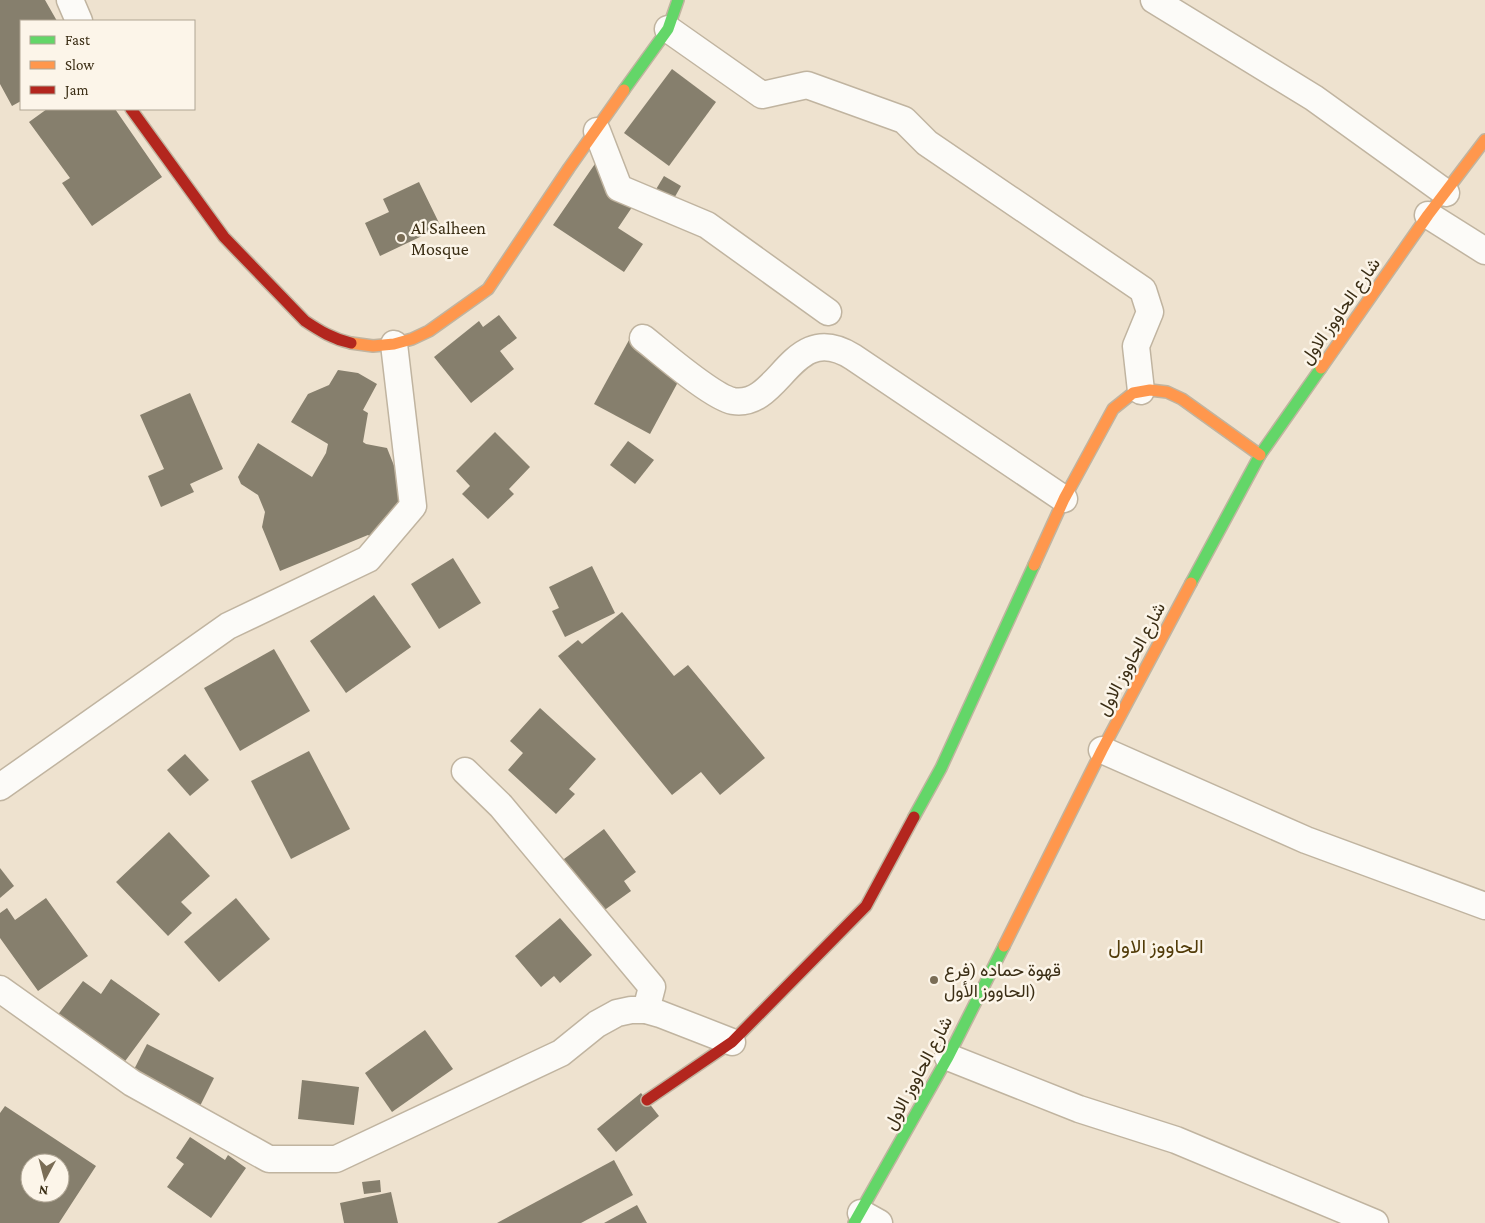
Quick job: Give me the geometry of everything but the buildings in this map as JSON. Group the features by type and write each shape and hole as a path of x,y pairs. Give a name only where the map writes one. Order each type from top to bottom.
{"street":[{"path":"70,0 79,20"},
{"path":"133,110 224,237 305,321 321,332 338,340 373,346 394,344 412,339 429,331 488,289 569,168 668,29 678,0"},
{"path":"1154,0 1314,98 1446,193"},
{"path":"668,29 762,95 807,85 904,120 927,143 1143,290 1150,312 1136,346 1141,391"},
{"path":"597,131 619,188 707,225 828,312"},
{"name":"شارع الحاووز الاول","path":"865,1220 1102,750 1260,455 1428,214 1485,140"},
{"path":"1428,214 1485,251"},
{"path":"642,338 715,393 734,401 748,400 761,394 792,362 806,352 823,348 840,350 1064,499"},
{"path":"0,787 228,626 368,558 413,506 394,344"},
{"path":"647,1100 732,1042 866,906 941,768 1064,499 1113,409 1126,398 1141,391 1158,390 1175,395 1260,455"},
{"path":"1102,750 1306,840 1485,906"},
{"path":"465,771 501,806 652,987 646,1010"},
{"path":"0,989 132,1083 269,1159 336,1159 562,1053 604,1020 617,1013 631,1010 646,1010 732,1042"},
{"path":"948,1056 1079,1109 1176,1140 1375,1223"}],"traffic: fast":[{"path":"624,90 668,29 678,0"},
{"path":"1191,583 1260,455 1321,368"},
{"path":"914,817 941,768 1034,565"},
{"path":"854,1223 948,1057 1004,946"}],"traffic: slow":[{"path":"351,343 373,346 394,344 412,339 429,331 488,289 624,90"},
{"path":"1321,368 1428,215 1485,140"},
{"path":"1034,565 1064,499 1113,409 1133,393 1150,390 1167,392 1182,399 1260,455"},
{"path":"1004,946 1102,750 1191,583"}],"traffic: jam":[{"path":"132,110 224,237 305,321 327,334 351,343"},
{"path":"647,1100 732,1042 866,906 914,817"}],"place":[{"name":"Al Salheen Mosque","path":"401,238"},
{"name":"قهوة حماده (فرع الحاووز الأول)","path":"934,980"}],"district":[{"name":"الحاووز الاول","path":"1156,946"}]}
